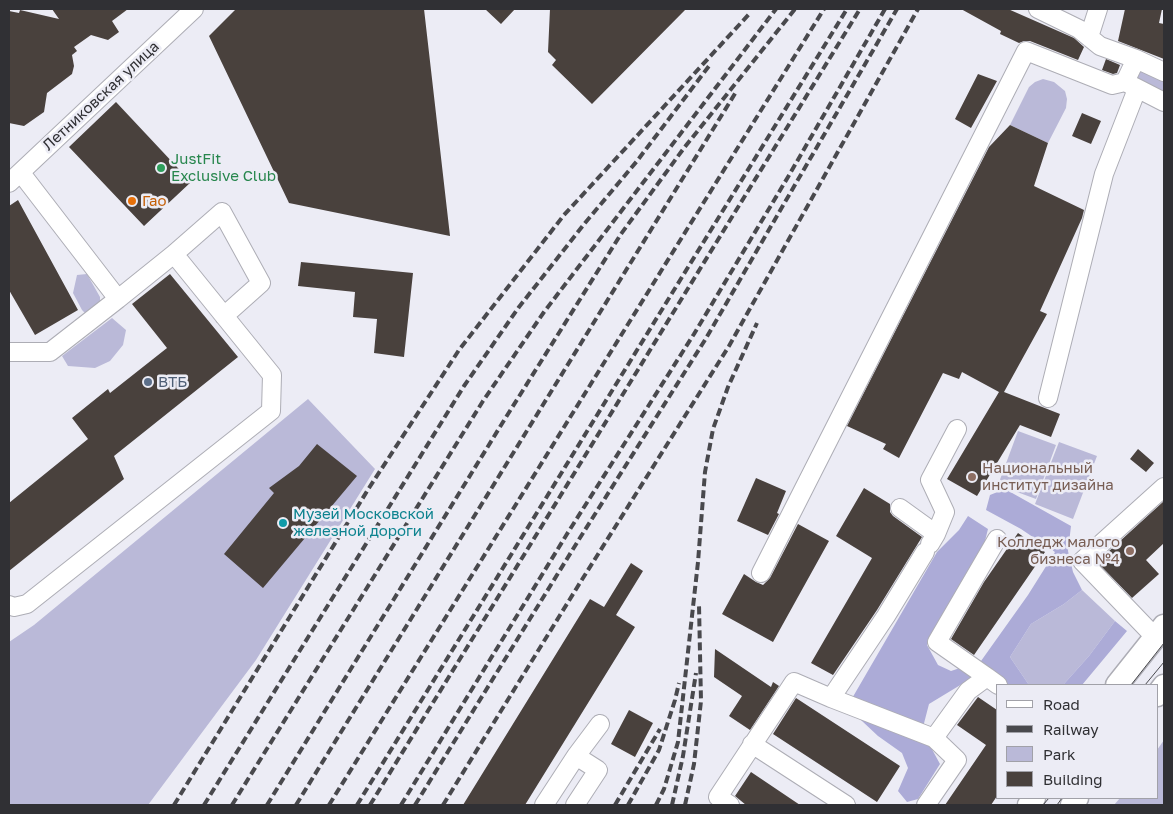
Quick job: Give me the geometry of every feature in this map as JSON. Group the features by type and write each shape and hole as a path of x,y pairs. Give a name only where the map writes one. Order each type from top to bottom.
{"main road":[{"path":"1118,684 1160,631"}],"street":[{"name":"Летниковская улица","path":"13,178 194,9"},
{"path":"1038,9 1079,29 1100,46 1136,59 1164,72"},
{"path":"1089,38 1098,9"},
{"path":"761,573 1026,52 1112,85 1131,85 1164,102"},
{"path":"1048,398 1104,174 1131,85 1136,59"},
{"path":"13,178 118,299"},
{"path":"9,352 50,352 174,254 222,212 261,283 224,316"},
{"path":"9,605 14,607 27,604 271,411 272,375 174,254"},
{"path":"831,698 886,616 936,534 945,512 930,480 957,429"},
{"path":"1160,631 1082,561 1164,487"},
{"path":"900,508 936,534"},
{"path":"992,681 937,642 997,539"},
{"path":"934,738 968,691 992,681"},
{"path":"730,805 718,797 794,682 934,738 957,760 926,805"},
{"path":"544,805 576,756 600,724"},
{"path":"752,744 846,805"},
{"path":"575,805 598,770 576,756"}],"green space":[{"path":"1137,67 1164,77 1164,96 1134,81"},
{"path":"1043,79 1054,82 1065,91 1067,99 1066,108 1048,143 1010,125 1029,87"},
{"path":"87,274 100,297 100,306 88,316 82,310 73,293 77,275"},
{"path":"112,318 126,330 123,345 110,361 95,368 68,366 62,356"},
{"path":"308,399 375,469 256,660 148,805 9,805 9,642 34,625"},
{"path":"1018,431 1056,445 1036,499 998,485"},
{"path":"1059,442 1097,456 1073,519 1035,504"},
{"path":"1082,590 1115,621 1089,656 1064,684 1028,684 1010,657 1031,624 1064,604"},
{"path":"1164,740 1164,805 1114,805 1119,799 1158,799 1158,749"}],"shaded area":[{"path":"1005,489 1071,526 1068,551 1073,572 1082,590 1064,604 1031,624 1010,657 1028,684 1003,684 988,673 962,684 929,704 922,731 940,764 918,799 907,802 898,791 908,768 902,753 878,736 847,707 937,552 959,530 968,516 988,529 983,549 927,645 938,665 951,671 981,661 1028,595 1055,552 1021,529 986,510 990,495"},
{"path":"1115,621 1127,631 1083,684 1064,684 1089,656"}],"building":[{"path":"52,9 128,9 112,21 119,32 108,40 91,35 74,47 77,51 72,55 74,66 72,74 47,93 44,112 24,126 9,123 9,11 19,13 20,10 59,19"},
{"path":"236,9 424,9 450,236 289,203 209,36"},
{"path":"485,9 515,9 501,24"},
{"path":"550,9 686,9 592,104 552,65 556,60 548,52"},
{"path":"961,9 1008,9 1074,38 1084,47 1078,60 1030,41 1019,43 1000,34 1001,31"},
{"path":"1125,9 1162,9 1159,23 1164,24 1164,59 1118,41"},
{"path":"1106,59 1120,65 1117,73 1113,74 1102,70"},
{"path":"978,74 997,81 971,128 955,119"},
{"path":"116,102 191,182 144,226 69,147"},
{"path":"1082,113 1101,121 1091,144 1072,136"},
{"path":"1010,125 1048,143 1034,186 1084,210 1040,311 1047,314 1004,392 1060,414 1051,437 1020,425 977,496 947,479 999,392 962,372 959,379 943,373 899,458 883,449 886,444 847,426 989,147"},
{"path":"18,200 78,310 35,335 9,290 9,206"},
{"path":"301,262 413,273 404,357 374,353 377,319 353,317 355,292 298,286"},
{"path":"170,274 238,357 114,456 124,479 9,571 9,503 88,439 72,418 108,389 110,393 167,348 132,304"},
{"name":"Музей Московской железной дороги","path":"317,444 357,476 263,588 224,554 274,493 269,488 299,466"},
{"path":"1138,449 1154,463 1146,472 1130,459"},
{"path":"756,478 786,491 777,513 779,514 768,535 737,521"},
{"path":"864,488 890,504 890,512 893,516 922,537 877,610 833,675 811,663 872,558 836,536"},
{"name":"Колледж малого бизнеса №4","path":"1164,501 1164,543 1146,560 1159,574 1132,598 1097,562"},
{"path":"798,524 829,541 773,642 722,614 744,574 763,585 770,578"},
{"path":"1018,533 1045,552 974,655 951,639 984,582"},
{"path":"631,563 643,571 616,615 635,627 525,805 463,805 590,599 604,607"},
{"path":"715,649 771,687 773,682 779,686 750,730 729,716 742,696 714,677"},
{"path":"978,697 996,709 996,798 991,805 945,805 986,745 957,725"},
{"path":"796,698 900,766 877,802 773,734"},
{"path":"629,710 653,723 635,757 611,744"},
{"path":"751,772 800,805 746,805 735,796"}],"tram line":[{"path":"1132,684 1164,643"},
{"path":"1146,684 1164,662"},
{"path":"1043,805 1048,799"},
{"path":"1057,805 1061,799"}],"railway":[{"path":"232,805 483,401 544,312 776,9"},
{"path":"267,805 621,234 684,148 795,9"},
{"path":"329,805 824,9"},
{"path":"357,805 847,9"},
{"path":"370,805 860,9"},
{"path":"401,805 567,534 694,334 885,9"},
{"path":"415,805 705,340 897,9"},
{"path":"443,805 729,346 918,9"},
{"path":"174,805 369,488 459,350 564,215 751,12"},
{"path":"204,805 464,386 519,307 637,161 709,66"},
{"path":"296,805 736,92"},
{"path":"656,805 664,789 678,742 698,562 705,472 713,429 728,387 757,323"},
{"path":"685,805 694,764 701,701 699,605"},
{"path":"672,805 683,756 696,673"},
{"path":"628,805 659,750 679,683"},
{"path":"615,805 660,729"}],"place":[{"name":"JustFit Exclusive Club","path":"161,168"},
{"name":"Гао","path":"132,201"},
{"name":"ВТБ","path":"148,382"},
{"name":"Национальный институт дизайна","path":"972,477"},
{"name":"Музей Московской железной дороги","path":"283,523"},
{"name":"Колледж малого бизнеса №4","path":"1130,551"}]}
